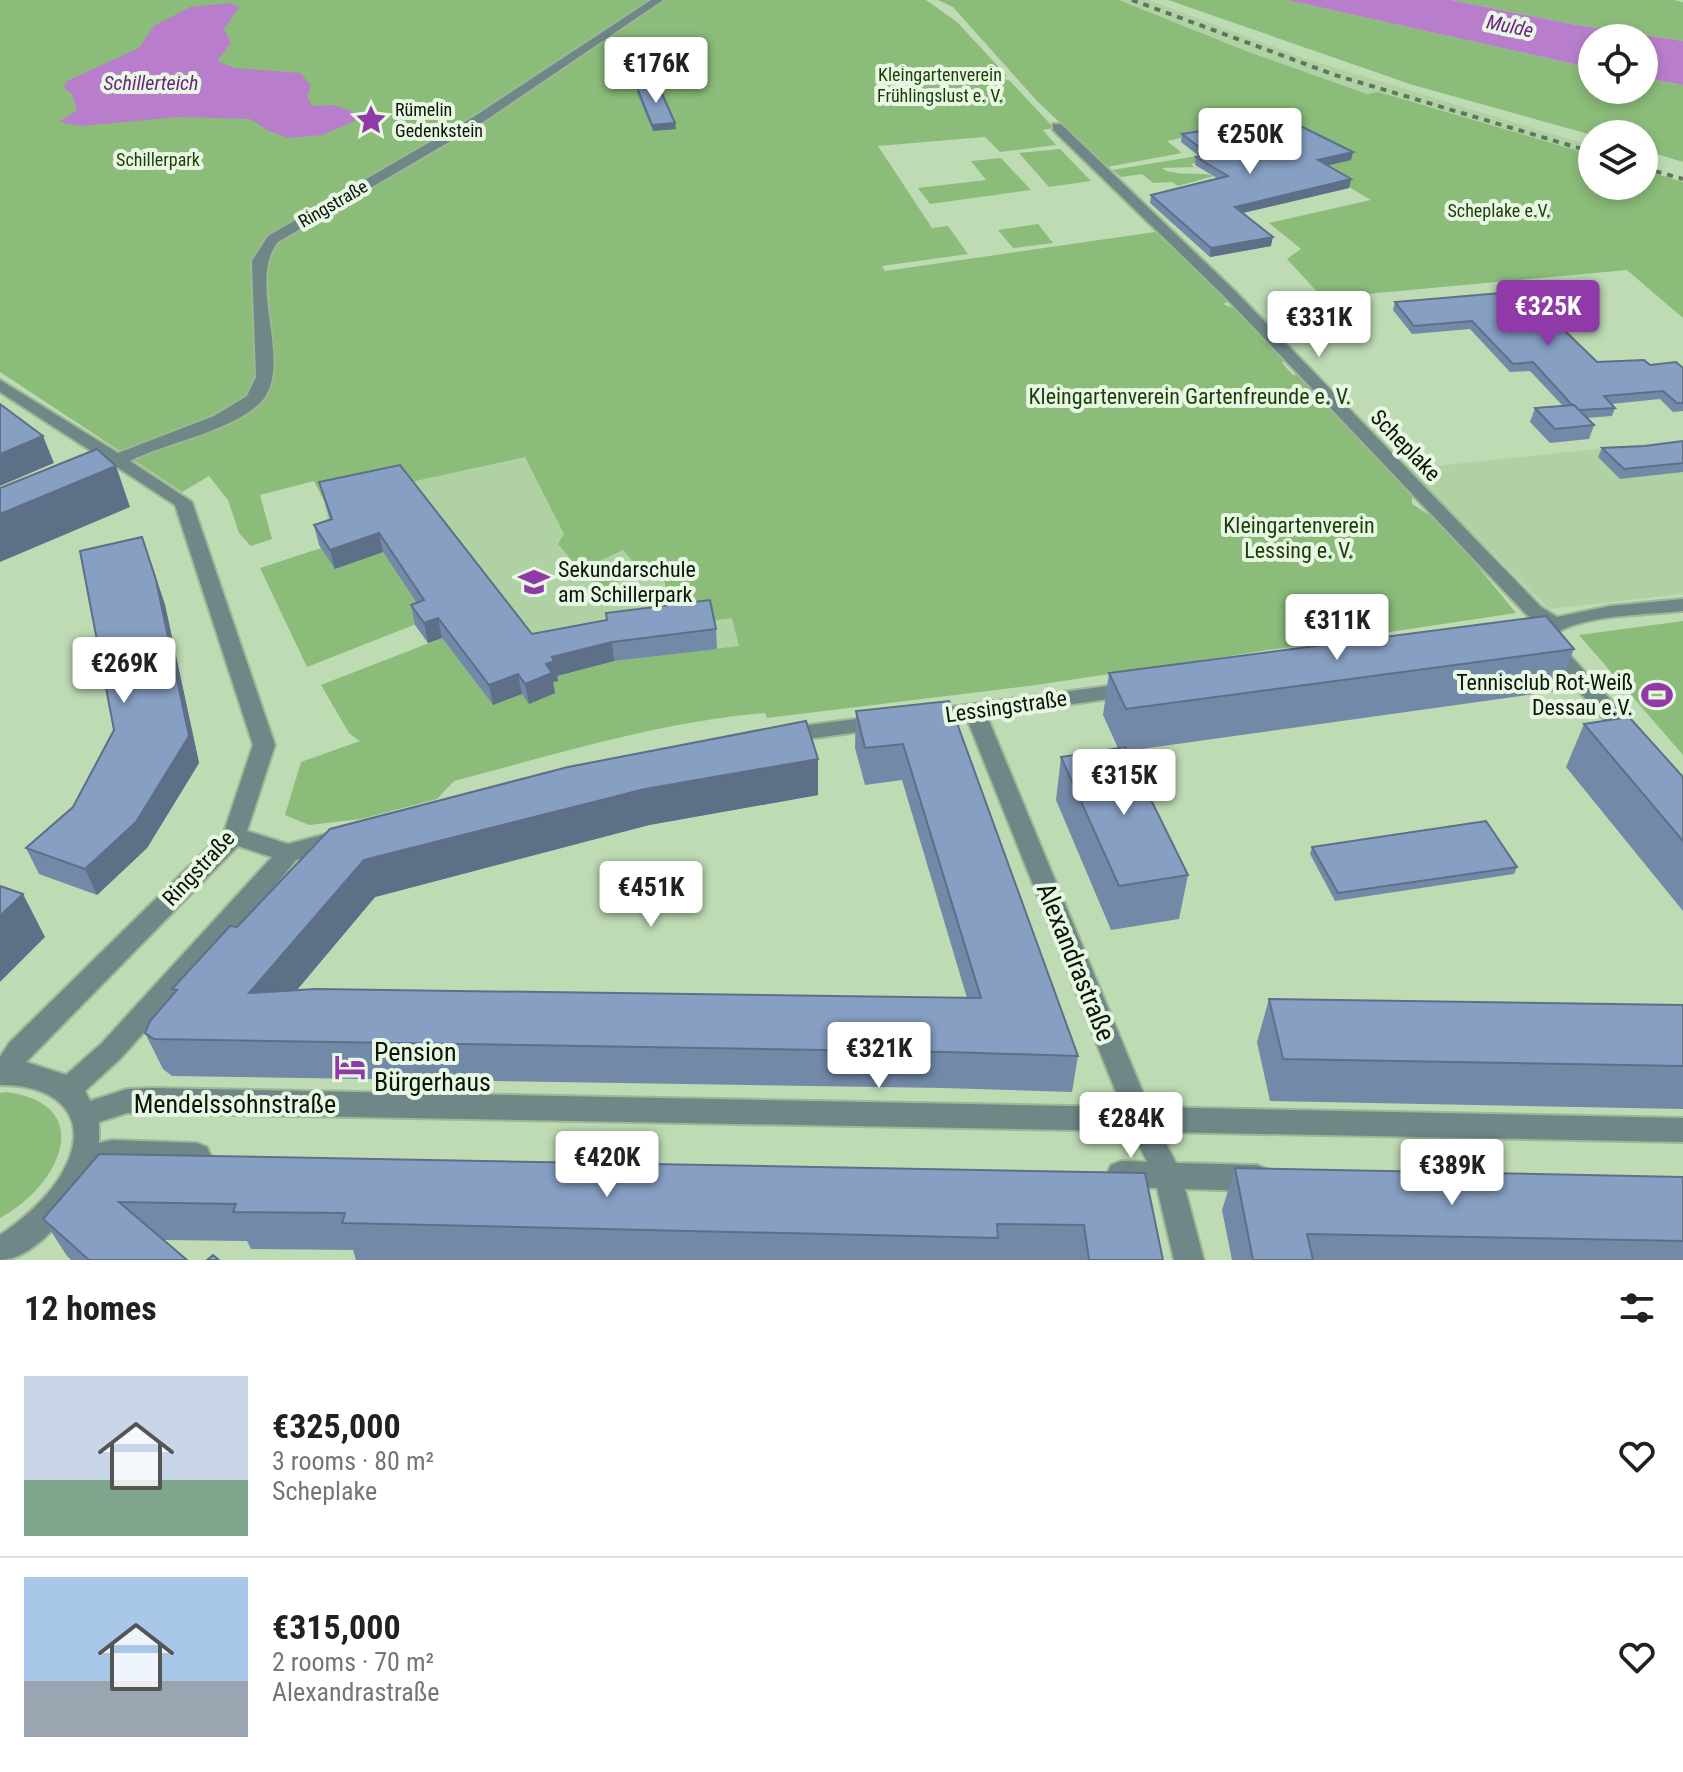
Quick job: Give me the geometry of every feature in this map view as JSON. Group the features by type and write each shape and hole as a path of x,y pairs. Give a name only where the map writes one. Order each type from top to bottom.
{"street":[{"name":"Ringstraße","path":"121,461 140,449 242,409 262,387 259,261 273,239 479,119 658,0"},
{"name":"Scheplake","path":"1057,127 1220,284 1534,611 1541,635 1652,758"},
{"name":"Ringstraße","path":"0,385 183,502 264,745 234,836 18,1051 3,1072"},
{"path":"67,483 121,461"},
{"path":"1541,635 1683,605"},
{"name":"Lessingstraße","path":"755,739 1157,686"},
{"name":"Alexandrastraße","path":"974,711 1141,1121 1168,1176 1189,1260"},
{"path":"234,836 288,853 364,833"},
{"path":"68,1090 111,1051 263,885 288,853"},
{"path":"0,1251 51,1212 75,1177 86,1144 84,1115 68,1090 47,1077 3,1072"},
{"name":"Mendelssohnstraße","path":"84,1115 127,1101 153,1100 1683,1130"},
{"path":"82,1160 112,1153 227,1157"},
{"path":"1094,1173 1278,1178"}],"shaded area":[{"path":"1119,0 1149,0 1303,58 1578,142 1578,160 1367,94 1246,51"},
{"name":"Sekundarschule am Schillerpark","path":"639,434 667,604 736,594 750,645 555,693 529,704 521,695 493,705 443,638 428,643 415,625 428,620 335,569 324,501 526,456 531,468"},
{"path":"1683,440 1683,594 1549,609 1408,469"}],"green space":[{"path":"0,0 926,0 957,22 1007,76 1002,78 1010,81 1054,128 1043,130 1056,145 1000,152 985,137 878,146 932,228 948,226 968,254 882,266 885,271 1162,231 1230,301 1223,304 1238,310 1285,360 1282,363 1293,375 1299,374 1412,495 1412,504 1442,523 1516,613 1036,685 767,718 765,713 725,717 608,740 454,781 437,799 361,819 309,825 285,815 301,762 360,741 349,733 321,685 442,638 493,705 549,684 555,677 614,661 739,646 732,618 675,625 661,568 653,568 600,589 592,580 607,574 611,578 638,567 623,550 580,570 558,544 564,534 525,457 324,501 314,481 260,495 272,539 251,546 239,533 228,500 209,476 182,492 0,372"},
{"name":"Scheplake e.V.","path":"938,0 1119,0 1246,51 1367,94 1378,92 1578,151 1578,200 1658,200 1658,174 1683,182 1683,318 1627,270 1323,298 1287,259 1301,249 1269,223 1371,200 1327,174 1219,129 1167,141 1182,153 1107,167 1037,101 953,7"},
{"path":"1168,0 1287,0 1578,65 1578,104 1658,104 1658,81 1683,85 1683,162 1658,154 1658,120 1578,120 1578,131 1413,85"},
{"path":"1451,0 1683,2 1683,41 1658,37 1658,24 1571,24"},
{"path":"1060,149 1091,181 1049,187 1019,153"},
{"path":"1215,153 1218,158 1191,164 1194,167 1162,168 1172,172 1214,176 1178,186 1172,182 1153,183 1142,174 1121,177 1112,170"},
{"path":"1001,158 1031,190 930,204 918,188 986,180 971,161"},
{"path":"1038,224 1053,243 1013,248 998,230"},
{"path":"321,548 336,569 383,552 429,619 307,667 260,568"},
{"name":"Tennisclub Rot-Weiß Dessau e.V.","path":"1683,621 1683,755 1579,635"},
{"path":"0,1093 35,1100 53,1112 61,1129 60,1148 52,1168 39,1187 0,1218"}],"water":[{"name":"Mulde","path":"1287,0 1451,0 1578,25 1578,65"},
{"name":"Schillerteich","path":"230,3 239,7 224,29 231,43 217,61 235,68 300,73 311,85 307,96 312,106 333,105 354,112 355,121 322,135 288,138 250,119 178,117 82,126 59,122 77,110 72,94 64,88 67,81 139,48 154,26 190,7"},
{"path":"1658,37 1683,41 1683,85 1658,81"}],"building":[{"path":"658,85 675,123 652,125 637,87"},
{"path":"1274,113 1353,152 1318,160 1351,179 1235,207 1273,237 1211,248 1151,195 1228,176 1196,157 1208,154 1182,134 1220,128"},
{"path":"1524,291 1597,362 1644,360 1650,365 1676,362 1683,368 1683,403 1677,403 1663,391 1604,396 1615,408 1579,410 1533,362 1513,364 1472,321 1414,326 1395,302"},
{"path":"0,404 43,436 0,454"},
{"path":"1574,405 1594,425 1555,429 1535,408"},
{"path":"1683,441 1683,463 1624,469 1602,448 1645,446"},
{"path":"97,449 116,466 0,514 0,488"},
{"path":"400,465 532,634 607,620 606,613 710,600 716,629 612,642 552,657 554,661 546,664 552,673 525,684 518,674 489,685 438,618 424,623 411,605 424,600 379,533 330,550 314,525 332,519 319,482"},
{"path":"142,537 156,580 189,736 136,822 85,869 26,848 73,807 114,730 80,551"},
{"path":"1546,616 1574,649 1126,709 1109,673"},
{"path":"949,701 1078,1056 154,1039 145,1033 150,1021 177,990 172,989 230,926 237,927 330,829 568,767 806,721 818,759 645,789 364,860 249,993 316,989 981,998 903,744 865,748 856,711"},
{"path":"1629,717 1683,777 1683,841 1584,724"},
{"path":"1125,747 1188,875 1119,886 1061,757"},
{"path":"1486,821 1517,867 1338,893 1312,847"},
{"path":"0,886 23,894 0,916"},
{"path":"1269,999 1683,1005 1683,1066 1283,1059"},
{"path":"99,1154 1145,1173 1163,1260 1089,1260 1084,1225 997,1224 998,1238 342,1223 345,1213 233,1212 236,1204 119,1202 187,1260 89,1260 43,1219"},
{"path":"1235,1168 1683,1177 1683,1241 1307,1234 1313,1260 1253,1260"}],"railway":[{"path":"1132,0 1335,75 1578,148"},
{"path":"1658,172 1683,179"}],"place":[{"name":"Rümelin Gedenkstein","path":"371,120"},
{"name":"Sekundarschule am Schillerpark","path":"534,582"},
{"name":"Tennisclub Rot-Weiß Dessau e.V.","path":"1657,695"},
{"name":"Pension Bürgerhaus","path":"350,1067"}],"park label":[{"name":"Kleingartenverein Frühlingslust e. V.","path":"940,85"},
{"name":"Schillerpark","path":"158,160"},
{"name":"Kleingartenverein Gartenfreunde e. V.","path":"1190,396"},
{"name":"Kleingartenverein Lessing e. V.","path":"1299,538"}]}
